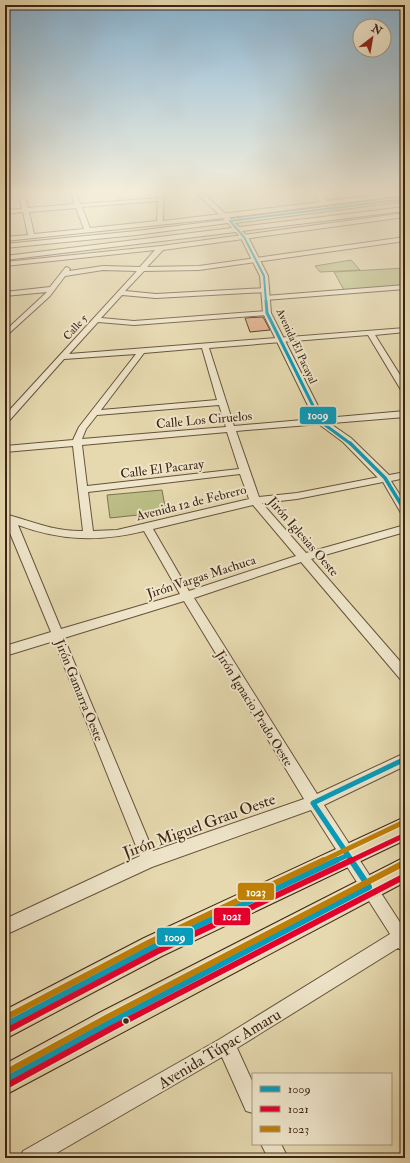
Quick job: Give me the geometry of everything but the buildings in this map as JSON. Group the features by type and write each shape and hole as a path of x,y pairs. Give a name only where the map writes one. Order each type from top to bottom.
{"highway":[{"path":"5,1026 153,947 405,828"},
{"path":"5,1080 108,1023 405,869"}],"street":[{"path":"5,258 120,246"},
{"path":"5,264 171,246"},
{"name":"Avenida El Pacayal","path":"248,246 264,276 266,313 321,422 347,440 385,478"},
{"path":"64,274 103,268 198,268 256,261 351,246"},
{"name":"Calle 5","path":"5,420 161,248"},
{"path":"5,335 53,289 64,274 73,257"},
{"path":"120,293 156,296 265,294 405,287"},
{"path":"5,294 53,289"},
{"path":"96,320 134,323 266,313"},
{"path":"63,357 205,347 405,330"},
{"path":"370,332 405,390"},
{"name":"Jirón Iglesias Oeste","path":"205,347 255,501 305,557 405,676"},
{"path":"89,536 77,442 82,429 141,352"},
{"path":"95,413 222,402"},
{"name":"Calle Los Ciruelos","path":"5,449 405,414"},
{"name":"Calle El Pacaray","path":"83,490 244,471"},
{"name":"Avenida 12 de Febrero","path":"7,517 42,530 69,535 89,536 117,534 255,501 297,496 405,475"},
{"path":"385,478 405,512"},
{"name":"Jirón Gamarra Oeste","path":"7,517 58,634 149,860"},
{"name":"Jirón Ignacio Prado Oeste","path":"147,526 186,596 313,803 368,887 404,938"},
{"name":"Jirón Vargas Machuca","path":"5,651 186,596 305,557 405,528"},
{"name":"Jirón Miguel Grau Oeste","path":"5,927 149,860 313,803 405,759"},
{"name":"Avenida Túpac Amaru","path":"30,1158 226,1045 404,938"},
{"path":"226,1045 252,1102"},
{"path":"272,1145 278,1158"}],"green space":[{"path":"351,260 360,270 320,272 315,266"},
{"path":"405,268 405,286 344,290 334,272"},
{"path":"162,490 166,512 110,518 107,495"}],"transit line":[{"name":"1009","path":"249,246 264,276 267,313 321,422 347,440 385,478 405,511"},
{"name":"1009","path":"5,1080 109,1023 369,887 313,803 405,759"},
{"name":"1023","path":"5,1018 150,942 402,823"},
{"name":"1021","path":"8,1030 156,952 405,835"},
{"name":"1009","path":"5,1025 153,947 348,855"},
{"name":"1023","path":"5,1073 106,1018 402,864"},
{"name":"1021","path":"8,1085 112,1028 405,876"}]}
